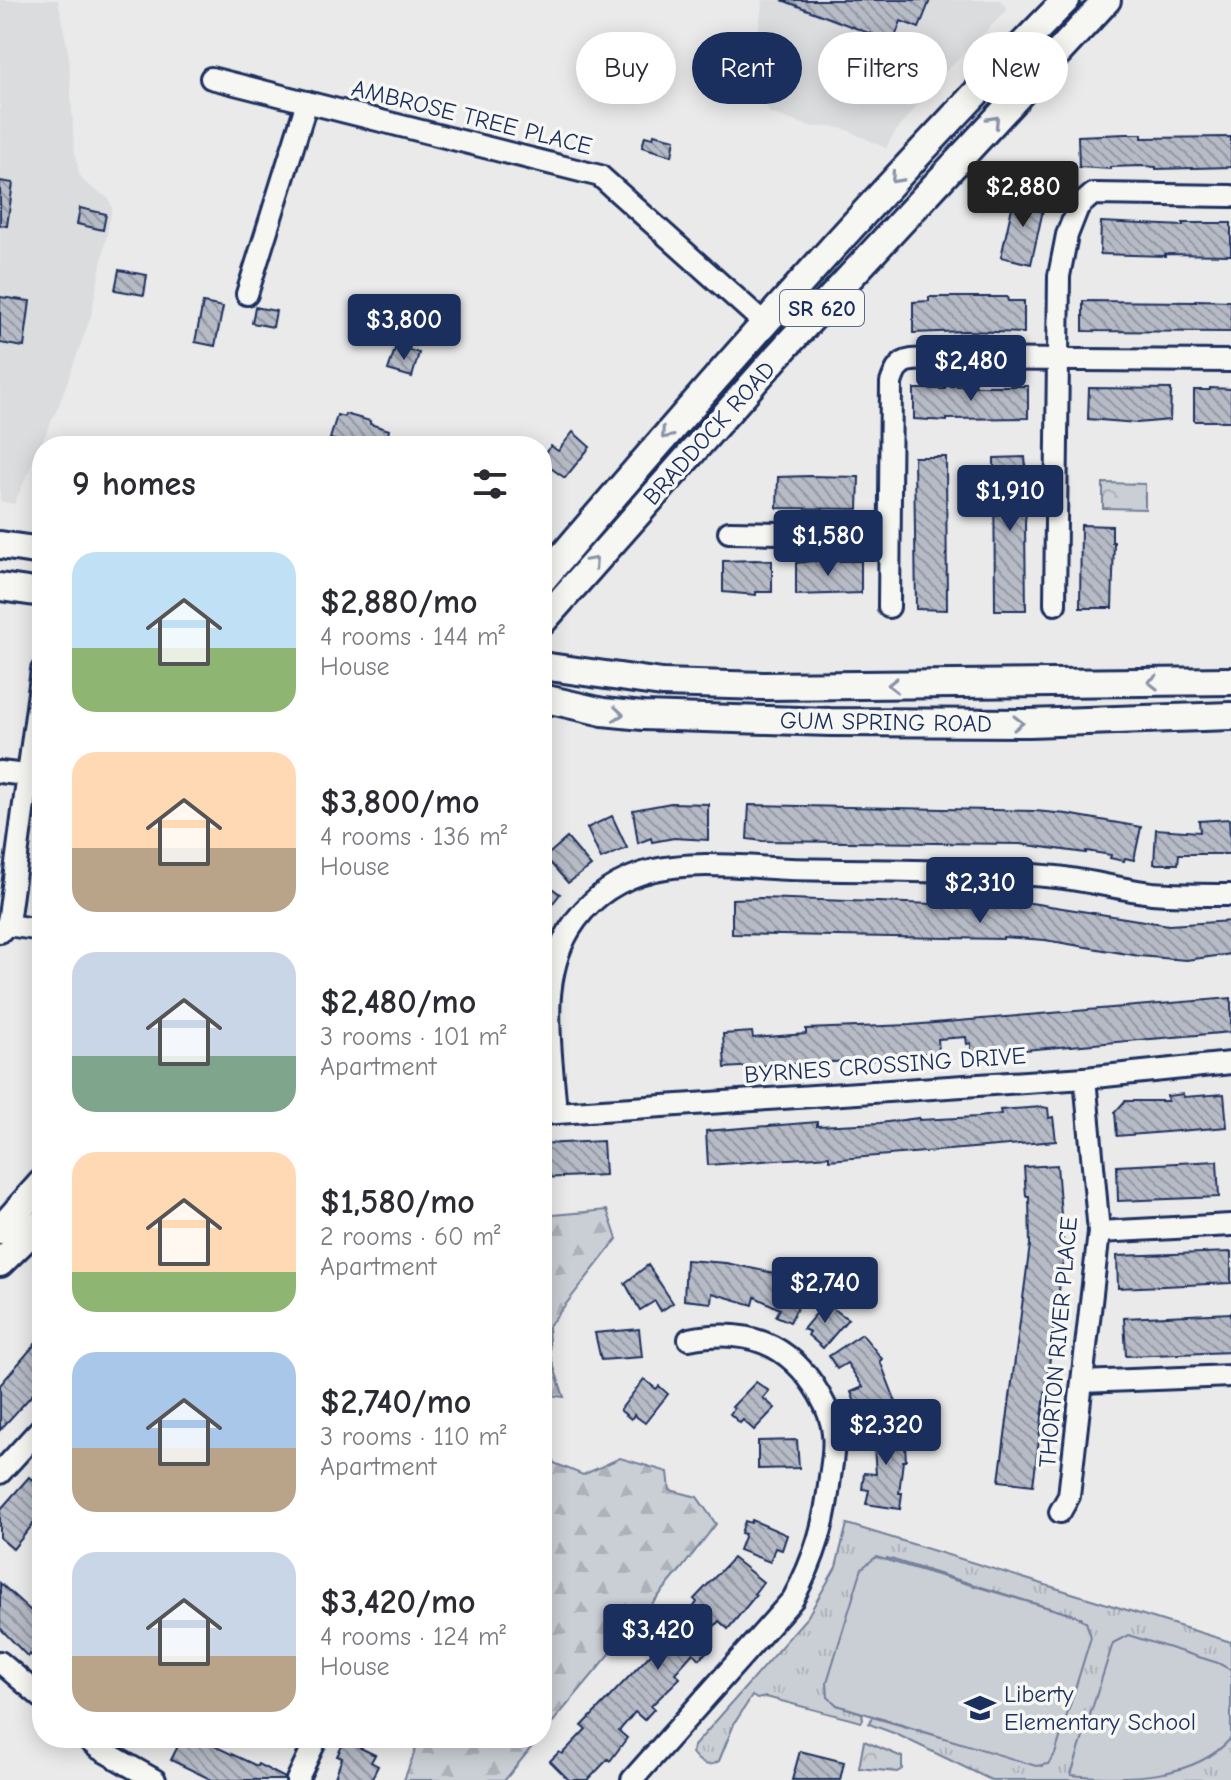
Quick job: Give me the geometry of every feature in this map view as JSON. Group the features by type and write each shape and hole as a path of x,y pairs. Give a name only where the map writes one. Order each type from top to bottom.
{"main road":[{"name":"BRADDOCK ROAD","path":"552,568 764,323 951,117 1066,0"},
{"name":"BRADDOCK ROAD","path":"552,611 881,244 1107,0"},
{"path":"881,244 880,227 884,220 947,152 953,138 951,117"},
{"path":"698,447 699,427 705,416 767,339 764,323"},
{"path":"0,545 32,550"},
{"path":"0,587 32,592"},
{"name":"GUM SPRING ROAD","path":"552,667 662,683 764,686 1231,681"},
{"name":"GUM SPRING ROAD","path":"552,700 603,712 643,716 798,721 1029,723 1231,716"},
{"path":"0,1230 32,1194"},
{"path":"0,1263 32,1232"}],"street":[{"name":"AMBROSE TREE PLACE","path":"211,78 600,176 764,323"},
{"path":"247,294 307,102"},
{"path":"1055,604 1059,276 1067,235 1078,207 1093,194 1231,196"},
{"path":"889,607 891,383 896,368 908,360 1231,361"},
{"path":"729,532 888,535"},
{"path":"32,736 4,928 32,929"},
{"path":"0,772 26,775"},
{"path":"552,978 557,956 570,928 589,905 612,886 641,873 674,867 992,873 1048,876 1151,893 1231,895"},
{"name":"BYRNES CROSSING DRIVE","path":"552,1114 1085,1078 1231,1063"},
{"name":"THORTON RIVER PLACE","path":"1060,1512 1069,1496 1099,1232 1085,1078"},
{"path":"1099,1232 1231,1225"},
{"path":"632,1780 793,1599 811,1565 825,1522 834,1434 829,1411 814,1385 791,1356 762,1341 716,1334 689,1339"},
{"path":"1082,1382 1231,1376"},
{"path":"0,1473 32,1438"},
{"path":"0,1662 32,1686"},
{"path":"98,1748 155,1780"},
{"path":"297,1780 312,1748"}],"shaded area":[{"path":"0,0 58,0 69,57 74,148 79,174 85,183 109,199 112,208 91,316 58,407 45,436 32,436 32,464 14,504 0,501"},
{"path":"763,0 1000,0 1008,9 985,32 963,32 963,54 947,70 947,32 818,32 818,104 918,104 886,148 847,130 832,126 813,127 770,113 765,104 802,104 802,32 758,32"}],"green space":[{"path":"1103,483 1145,484 1145,509 1103,508"},
{"path":"607,1210 617,1239 552,1322 552,1215"},
{"path":"552,1361 564,1397 552,1395"},
{"path":"552,1458 554,1463 583,1475 620,1458 668,1472 670,1490 697,1497 716,1524 552,1723"},
{"path":"847,1524 1231,1642 1231,1780 991,1780 869,1724 872,1717 1042,1766 1082,1618 887,1558 837,1705 862,1713 863,1720 752,1696 734,1724 719,1761 711,1765 701,1762 692,1753 694,1746 808,1616 836,1567"},
{"path":"876,1557 1076,1616 1086,1622 1091,1637 1055,1754 1048,1764 1036,1766 837,1705 828,1697 827,1682 862,1568"},
{"path":"1128,1635 1218,1663 1231,1670 1231,1738 1216,1752 1179,1769 1135,1777 1071,1775 1113,1643"},
{"path":"864,1741 902,1757 902,1769 897,1772 859,1768"},
{"path":"416,1748 531,1748 505,1780 404,1780"}],"building":[{"path":"782,0 930,0 919,28 901,21 897,32 866,32"},
{"path":"654,134 675,139 672,156 642,147 645,136 653,138"},
{"path":"1142,134 1142,138 1231,137 1231,167 1079,167 1078,136"},
{"path":"0,181 13,183 7,226 0,225"},
{"path":"1015,194 1045,201 1031,264 1001,257"},
{"path":"80,208 106,214 103,230 77,224"},
{"path":"1101,222 1183,226 1183,223 1231,223 1231,255 1100,254"},
{"path":"119,270 147,275 144,295 115,290"},
{"path":"0,297 30,301 24,347 0,343"},
{"path":"929,297 1007,297 1008,301 1024,301 1024,333 913,333 913,302 929,301"},
{"path":"1083,301 1231,301 1231,332 1083,331"},
{"path":"203,303 223,307 215,346 195,342"},
{"path":"255,307 276,311 273,327 252,323"},
{"path":"396,346 419,353 412,377 388,370"},
{"path":"945,386 1028,386 1028,418 914,419 914,389 945,389"},
{"path":"1089,388 1171,389 1170,420 1137,423 1088,419"},
{"path":"1231,389 1231,421 1194,421 1194,390"},
{"path":"345,414 370,421 370,424 389,430 388,436 331,436 337,415 344,417"},
{"path":"573,432 590,447 565,478 552,469 552,447 558,451"},
{"path":"914,457 946,457 947,610 916,609"},
{"path":"1025,457 1028,490 1025,523 1026,610 995,610 994,458"},
{"path":"778,477 859,477 858,509 777,508"},
{"path":"1081,525 1112,526 1112,608 1080,608"},
{"path":"723,561 772,561 772,592 756,592 756,595 723,592"},
{"path":"861,561 861,593 796,595 796,563"},
{"path":"671,803 708,804 708,840 674,838 652,842 651,838 638,843 633,810"},
{"path":"749,805 1035,811 1141,827 1134,860 1125,858 1124,861 1110,858 1111,855 1020,844 762,841 747,839"},
{"path":"612,816 627,848 601,859 587,828"},
{"path":"1229,819 1231,854 1179,854 1178,864 1154,864 1156,829 1200,832 1199,821"},
{"path":"567,838 591,866 568,883 552,865 552,851"},
{"path":"552,888 560,894 552,904"},
{"path":"732,899 935,904 963,900 963,905 1031,903 1169,925 1231,921 1231,954 1186,960 1003,937 732,934"},
{"path":"1231,998 1231,1032 979,1054 979,1051 971,1052 971,1043 967,1044 966,1037 938,1039 939,1052 912,1054 913,1058 792,1064 792,1068 770,1070 770,1065 725,1068 723,1034 752,1032 753,1038 806,1034 806,1029 910,1025"},
{"path":"1183,1094 1184,1097 1224,1094 1227,1127 1117,1136 1115,1112 1125,1101 1168,1101 1167,1096"},
{"path":"1048,1108 1049,1118 1053,1117 1056,1141 829,1160 829,1156 708,1165 706,1131 817,1122 817,1126 978,1117 1001,1114 1000,1110"},
{"path":"603,1141 605,1175 552,1178 552,1144"},
{"path":"1217,1161 1219,1197 1118,1201 1117,1166"},
{"path":"1057,1165 1064,1253 1033,1485 999,1481 1030,1245 1029,1196 1026,1196 1024,1167"},
{"path":"1231,1252 1231,1283 1118,1288 1117,1256"},
{"path":"686,1260 726,1263 779,1274 780,1271 794,1278 796,1274 808,1280 805,1286 808,1287 790,1322 776,1316 780,1309 755,1297 753,1305 712,1293 711,1303 684,1300"},
{"path":"648,1265 673,1303 661,1311 655,1301 640,1310 625,1283"},
{"path":"825,1303 848,1319 823,1348 808,1335 810,1332 803,1329"},
{"path":"1231,1313 1231,1352 1126,1356 1124,1318"},
{"path":"639,1329 642,1357 601,1360 595,1333"},
{"path":"862,1334 882,1359 880,1361 896,1402 890,1405 892,1409 868,1419 863,1405 857,1407 851,1392 863,1387 847,1363 837,1369 829,1356"},
{"path":"32,1348 32,1395 0,1430 0,1385"},
{"path":"644,1379 668,1394 645,1423 634,1415 631,1419 620,1410"},
{"path":"756,1382 769,1391 763,1398 775,1408 754,1430 730,1414 734,1409 732,1407"},
{"path":"908,1431 909,1445 905,1445 900,1509 866,1504 869,1490 862,1489 864,1473 876,1474 874,1447 863,1448 862,1433"},
{"path":"797,1440 799,1468 758,1469 758,1441"},
{"path":"29,1477 32,1480 32,1525 13,1549 0,1538 0,1510"},
{"path":"752,1520 787,1535 782,1550 775,1548 770,1562 739,1550 745,1534 741,1533 745,1521 751,1523"},
{"path":"733,1558 763,1582 756,1595 728,1629 719,1621 701,1641 710,1648 700,1659 693,1653 675,1673 680,1678 651,1706 654,1709 644,1720 635,1712 619,1731 627,1738 610,1761 608,1759 588,1780 569,1780 550,1761 559,1752 562,1754 586,1729 582,1726 688,1615 697,1602 694,1599"},
{"path":"0,1583 32,1612 32,1656 30,1654 28,1657 0,1628"},
{"path":"177,1748 218,1748 285,1778 212,1780 171,1760"},
{"path":"341,1748 360,1748 375,1755 371,1762 378,1766 371,1780 334,1780 342,1758 337,1756"},
{"path":"800,1751 844,1762 840,1780 792,1780"}],"place":[{"name":"Liberty Elementary School","path":"980,1708"}]}
